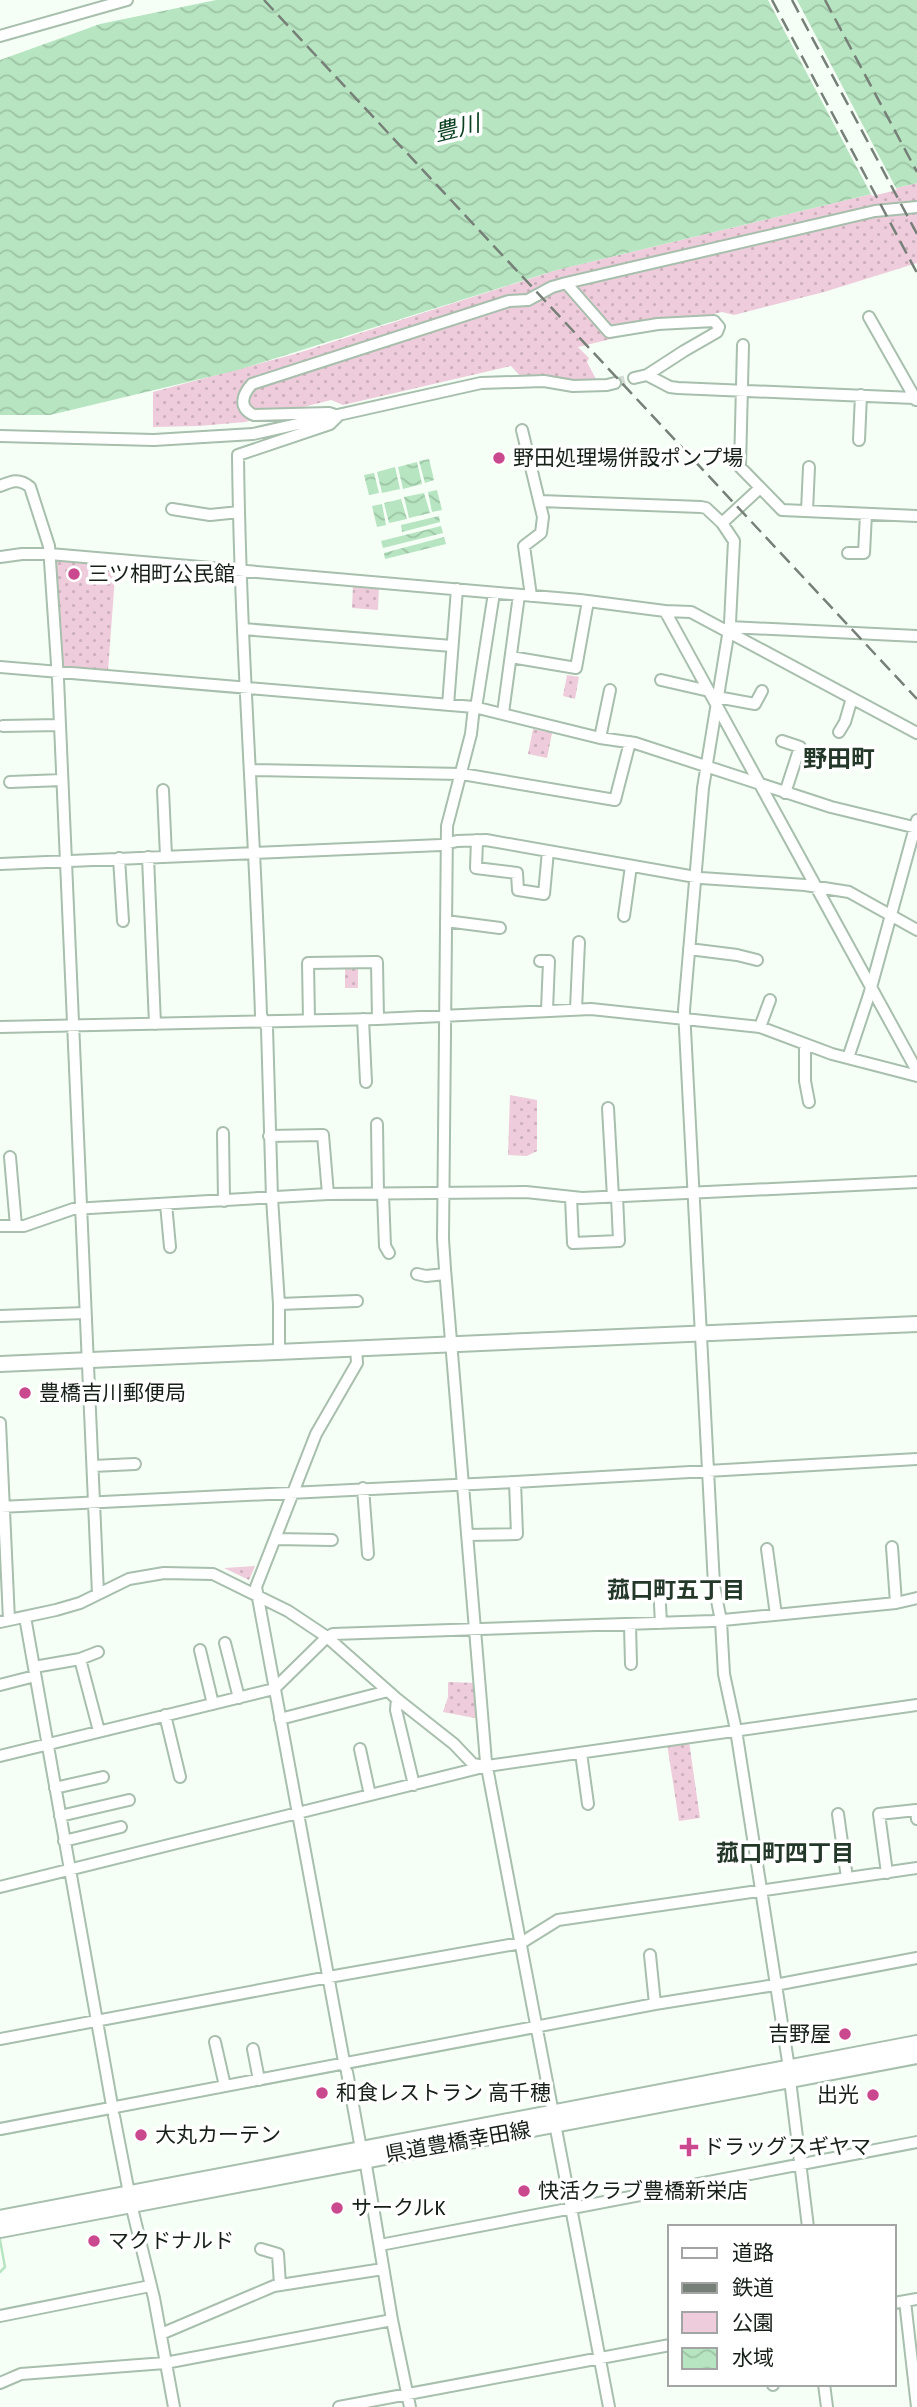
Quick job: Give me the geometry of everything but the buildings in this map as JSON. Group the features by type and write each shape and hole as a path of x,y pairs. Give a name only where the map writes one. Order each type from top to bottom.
{"main road":[{"path":"0,1364 917,1324"},
{"name":"県道豊橋幸田線","path":"789,2074 917,2043"},
{"name":"県道豊橋幸田線","path":"0,2230 130,2199 363,2154 789,2074 917,2056"},
{"name":"県道豊橋幸田線","path":"0,2218 130,2199"}],"street":[{"path":"0,36 127,0"},
{"path":"338,416 329,412 254,415 246,411 243,405 244,395 253,384 509,301 528,300 566,283 875,211 917,207"},
{"path":"566,283 609,332 678,322 717,323 717,332 647,375 634,378"},
{"path":"869,317 916,400"},
{"path":"743,345 740,467 782,510 917,516"},
{"path":"647,375 670,387 916,400"},
{"path":"0,436 194,439 253,434 481,383 544,381 573,386 615,383"},
{"path":"859,440 860,395"},
{"path":"279,1352 267,1028 262,1021 256,852 243,629 238,455 330,424 338,416"},
{"path":"503,713 511,657 525,595 524,546 543,529 540,501 522,430"},
{"path":"807,511 809,467"},
{"path":"0,486 22,481 30,487 50,554 60,725 98,1594"},
{"path":"722,523 761,488"},
{"path":"540,501 706,508 722,523 734,541 729,629 714,697 705,767 684,1018 714,1585 721,1621 722,1659 736,1730 789,2074 808,2225"},
{"path":"172,509 210,515 239,512"},
{"path":"848,553 864,553 866,514"},
{"path":"0,557 50,554 691,612 729,629 917,733"},
{"path":"448,705 457,589"},
{"path":"494,593 471,734 449,819 447,843 443,1239 445,1274 487,1766 609,2407"},
{"path":"511,657 576,668 588,601"},
{"path":"665,611 917,1074"},
{"path":"243,629 452,646"},
{"path":"729,629 917,636"},
{"path":"0,667 475,707 631,743 851,813 916,825 872,988 848,1058"},
{"path":"661,680 714,697 755,704 762,691"},
{"path":"600,738 610,690"},
{"path":"839,732 852,698"},
{"path":"3,726 60,725"},
{"path":"782,741 800,747 785,793"},
{"path":"251,770 462,774 615,800 631,743"},
{"path":"10,782 62,780"},
{"path":"163,790 166,856"},
{"path":"477,840 476,868 517,873 518,890 544,894 548,851"},
{"path":"0,864 477,840 695,877 815,887 855,894 917,930"},
{"path":"148,857 155,1024"},
{"path":"119,858 123,921"},
{"path":"624,916 631,866"},
{"path":"446,922 500,928"},
{"path":"576,1009 579,942"},
{"path":"689,949 757,960"},
{"path":"540,961 550,961 547,1010"},
{"path":"309,1020 308,963 363,962 377,962 378,1019"},
{"path":"760,1027 770,1000"},
{"path":"0,1027 378,1019 547,1010 614,1010 760,1027 848,1058 917,1074"},
{"path":"363,1019 366,1082"},
{"path":"806,1045 805,1081 809,1102"},
{"path":"571,1197 573,1243 620,1241 608,1108"},
{"path":"377,1124 388,1253"},
{"path":"223,1133 224,1201"},
{"path":"269,1136 323,1135 328,1194"},
{"path":"10,1157 16,1226"},
{"path":"0,1226 16,1226 82,1209 328,1194 526,1192 571,1197 917,1182"},
{"path":"166,1204 170,1247"},
{"path":"417,1274 445,1274"},
{"path":"279,1304 357,1301"},
{"path":"0,1316 85,1313"},
{"path":"356,1348 357,1363 325,1415 256,1587 410,2407"},
{"path":"0,1423 5,1621 56,1610 129,1579 150,1574 214,1574 257,1594 327,1637 392,1695 454,1744 473,1765 487,1766"},
{"path":"1,1507 917,1459"},
{"path":"93,1466 135,1464"},
{"path":"467,1535 517,1534 515,1482"},
{"path":"363,1488 368,1554"},
{"path":"275,1539 332,1539"},
{"path":"892,1547 896,1602"},
{"path":"767,1549 776,1615"},
{"path":"659,1587 661,1623"},
{"path":"0,1756 274,1689 333,1634 721,1621 917,1598"},
{"path":"25,1617 113,2112 174,2407"},
{"path":"630,1625 631,1664"},
{"path":"225,1643 239,1698"},
{"path":"200,1650 213,1704"},
{"path":"0,1685 98,1652"},
{"path":"80,1659 99,1731"},
{"path":"279,1718 392,1695"},
{"path":"392,1695 414,1785"},
{"path":"0,1886 487,1766 917,1705"},
{"path":"164,1716 180,1777"},
{"path":"360,1749 370,1795"},
{"path":"581,1753 588,1804"},
{"path":"55,1788 103,1777"},
{"path":"60,1816 129,1800"},
{"path":"887,1873 878,1814 916,1810 917,1819"},
{"path":"838,1814 847,1878"},
{"path":"64,1841 121,1827"},
{"path":"0,2039 521,1943 558,1920 917,1868"},
{"path":"650,1955 655,2004"},
{"path":"0,2129 113,2112 225,2086 346,2068 655,2004 917,1958"},
{"path":"215,2042 225,2086"},
{"path":"253,2049 259,2080"},
{"path":"380,2245 917,2143"},
{"path":"261,2249 278,2254 280,2285"},
{"path":"161,2334 280,2285 383,2269"},
{"path":"0,2316 150,2286"},
{"path":"906,2301 916,2407"},
{"path":"0,2383 21,2374 165,2363 392,2320"},
{"path":"339,2407 668,2345"},
{"path":"824,2386 827,2407"}],"green space":[{"path":"917,183 917,263 824,292 734,315 722,312 578,347 589,358 587,362 598,383 521,377 511,366 343,405 331,400 245,422 153,427 153,392 295,354 557,270"},
{"path":"59,558 116,563 108,671 60,668 56,562"},
{"path":"353,585 379,587 378,610 352,608"},
{"path":"567,675 579,677 575,699 563,696"},
{"path":"533,729 552,733 547,758 528,754"},
{"path":"345,966 358,966 358,988 345,988"},
{"path":"510,1095 537,1100 537,1151 527,1156 508,1155"},
{"path":"255,1566 249,1580 224,1568"},
{"path":"448,1682 477,1683 480,1719 443,1712 448,1697"},
{"path":"689,1741 700,1818 679,1821 667,1744"}],"water":[{"name":"豊川","path":"216,0 917,0 917,183 557,270 238,370 50,415 0,415 0,60 100,24"},
{"path":"429,459 434,480 425,483 419,461"},
{"path":"417,462 422,484 403,489 398,467"},
{"path":"395,467 400,489 382,493 377,472"},
{"path":"374,473 379,493 369,495 364,475"},
{"path":"437,490 442,510 432,512 428,492"},
{"path":"424,493 430,513 409,518 404,497"},
{"path":"401,499 407,519 389,523 384,503"},
{"path":"382,504 386,525 377,527 372,506"},
{"path":"439,516 440,522 402,532 401,525"},
{"path":"441,526 443,533 383,548 381,541"},
{"path":"444,537 446,544 385,559 384,553"}],"pier":[{"path":"768,0 797,0 897,190 872,196"}],"waterway":[{"path":"117,2112 530,2034"},
{"path":"0,2135 110,2114"},
{"path":"0,2240 5,2267 0,2272"}],"tunnel":[{"path":"615,383 634,378"}],"railway":[{"path":"264,0 917,699"},
{"path":"772,0 917,273"},
{"path":"792,0 917,234"},
{"path":"825,0 917,172"}],"place":[{"name":"野田処理場併設ポンプ場","path":"499,458"},
{"name":"三ツ相町公民館","path":"74,574"},
{"name":"豊橋吉川郵便局","path":"25,1393"},
{"name":"吉野屋","path":"845,2034"},
{"name":"和食レストラン 高千穂","path":"322,2093"},
{"name":"出光","path":"873,2095"},
{"name":"大丸カーテン","path":"141,2135"},
{"name":"ドラッグスギヤマ","path":"689,2147"},
{"name":"快活クラブ豊橋新栄店","path":"524,2191"},
{"name":"サークルK","path":"337,2208"},
{"name":"マクドナルド","path":"94,2241"}],"district":[{"name":"野田町","path":"839,759"},
{"name":"菰口町五丁目","path":"676,1590"},
{"name":"菰口町四丁目","path":"785,1853"}]}
